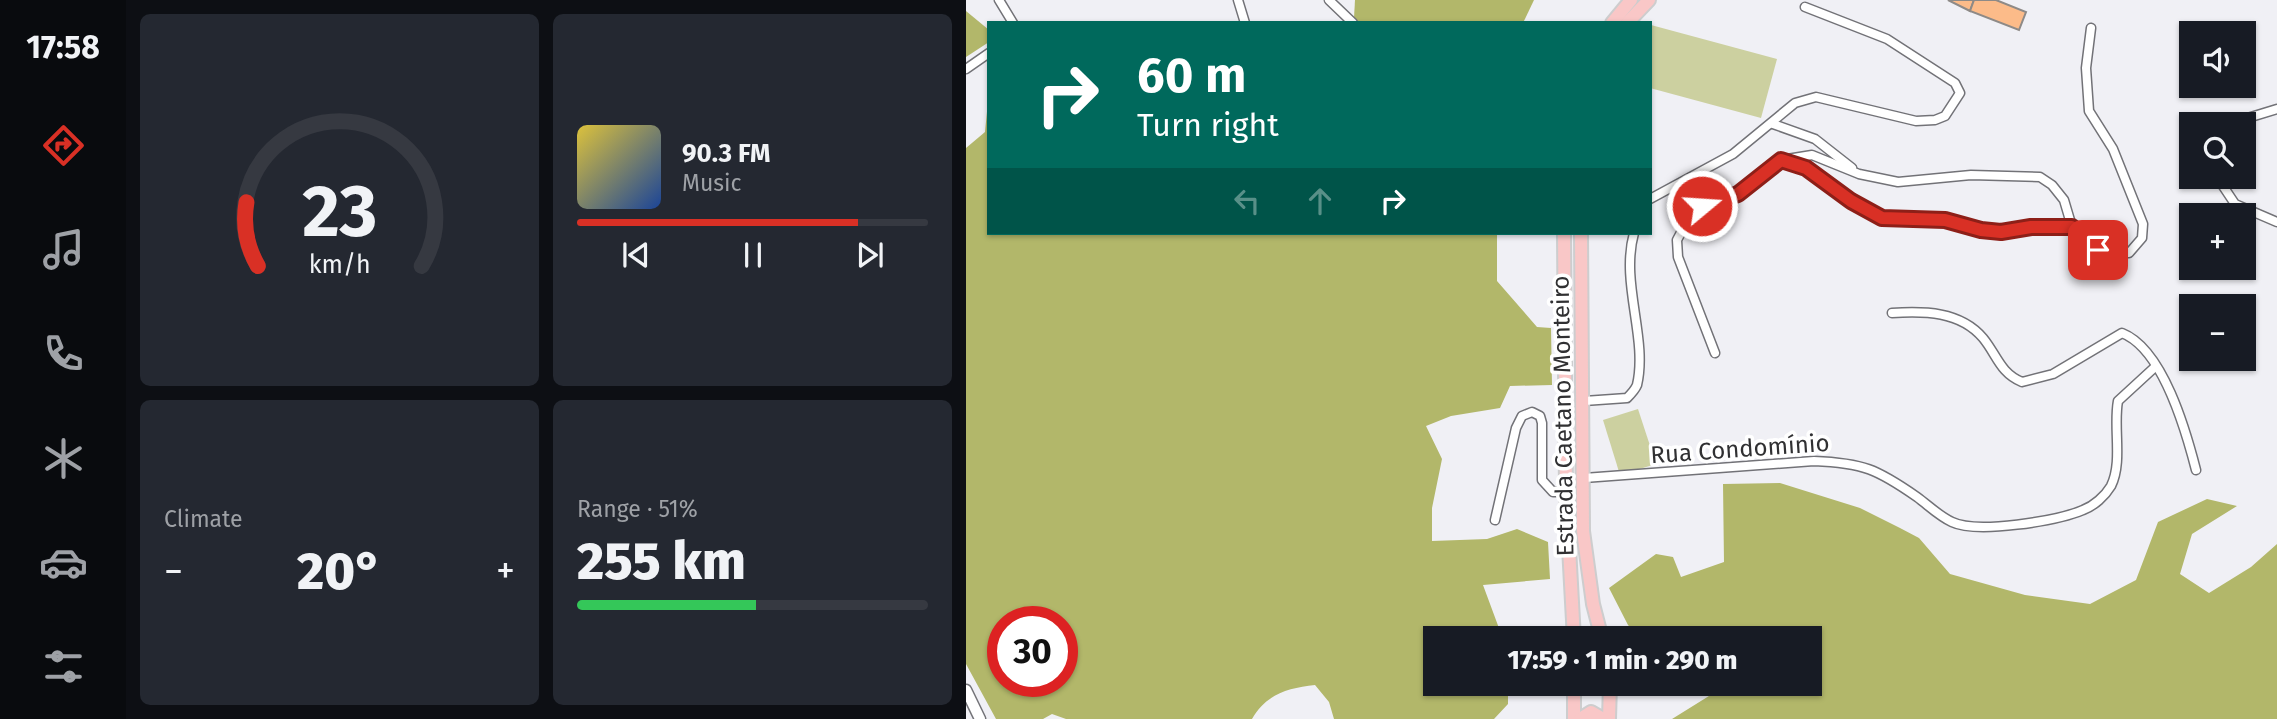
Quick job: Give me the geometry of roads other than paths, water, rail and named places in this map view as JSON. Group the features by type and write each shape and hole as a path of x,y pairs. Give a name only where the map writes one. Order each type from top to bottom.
{"main road":[{"path":"1614,21 1631,0"},
{"path":"1629,21 1649,0"},
{"name":"Estrada Caetano Monteiro","path":"1564,235 1566,492 1573,626"},
{"name":"Estrada Caetano Monteiro","path":"1581,235 1584,549 1599,626"},
{"path":"1574,696 1574,719"},
{"path":"1609,719 1610,696"},
{"path":"1580,719 1591,712 1603,719"}],"street":[{"path":"999,0 1012,21"},
{"path":"1238,0 1244,21"},
{"path":"1329,0 1351,21"},
{"path":"1652,199 1733,154 1773,124 1795,103 1816,97 1916,121 1935,120 1945,116 1960,93 1955,83 1887,39 1805,7"},
{"path":"1715,353 1678,257 1677,240 1692,212 1738,194 1781,160 1812,155 1859,174 1912,182 1961,175 2040,177 2052,184 2064,200 2072,227 2098,250 2116,254 2129,253 2142,238 2143,224 2113,149 2089,111 2086,68 2091,28"},
{"path":"966,69 987,54"},
{"path":"2256,115 2277,109"},
{"path":"1773,124 1815,139 1859,174"},
{"path":"1781,160 1806,168 1851,201 1882,218 1945,220 1981,230 2001,232 2031,227 2072,227"},
{"path":"2225,189 2235,204 2277,222"},
{"path":"1584,401 1627,397 1637,385 1637,354 1629,270 1634,235"},
{"path":"1892,313 1943,313 1963,322 1982,338 2001,367 2022,382 2053,374 2122,333 2139,343 2171,394 2187,433 2196,470"},
{"name":"Rua Condomínio","path":"1584,478 1814,461 1851,462 1878,470 1953,523 1973,527 2030,522 2081,512 2095,505 2111,485 2115,468 2118,401 2155,367"},
{"path":"1495,520 1516,428 1522,416 1532,412 1540,416 1542,423 1542,480 1553,492 1566,492"},
{"path":"966,690 980,719"}]}
